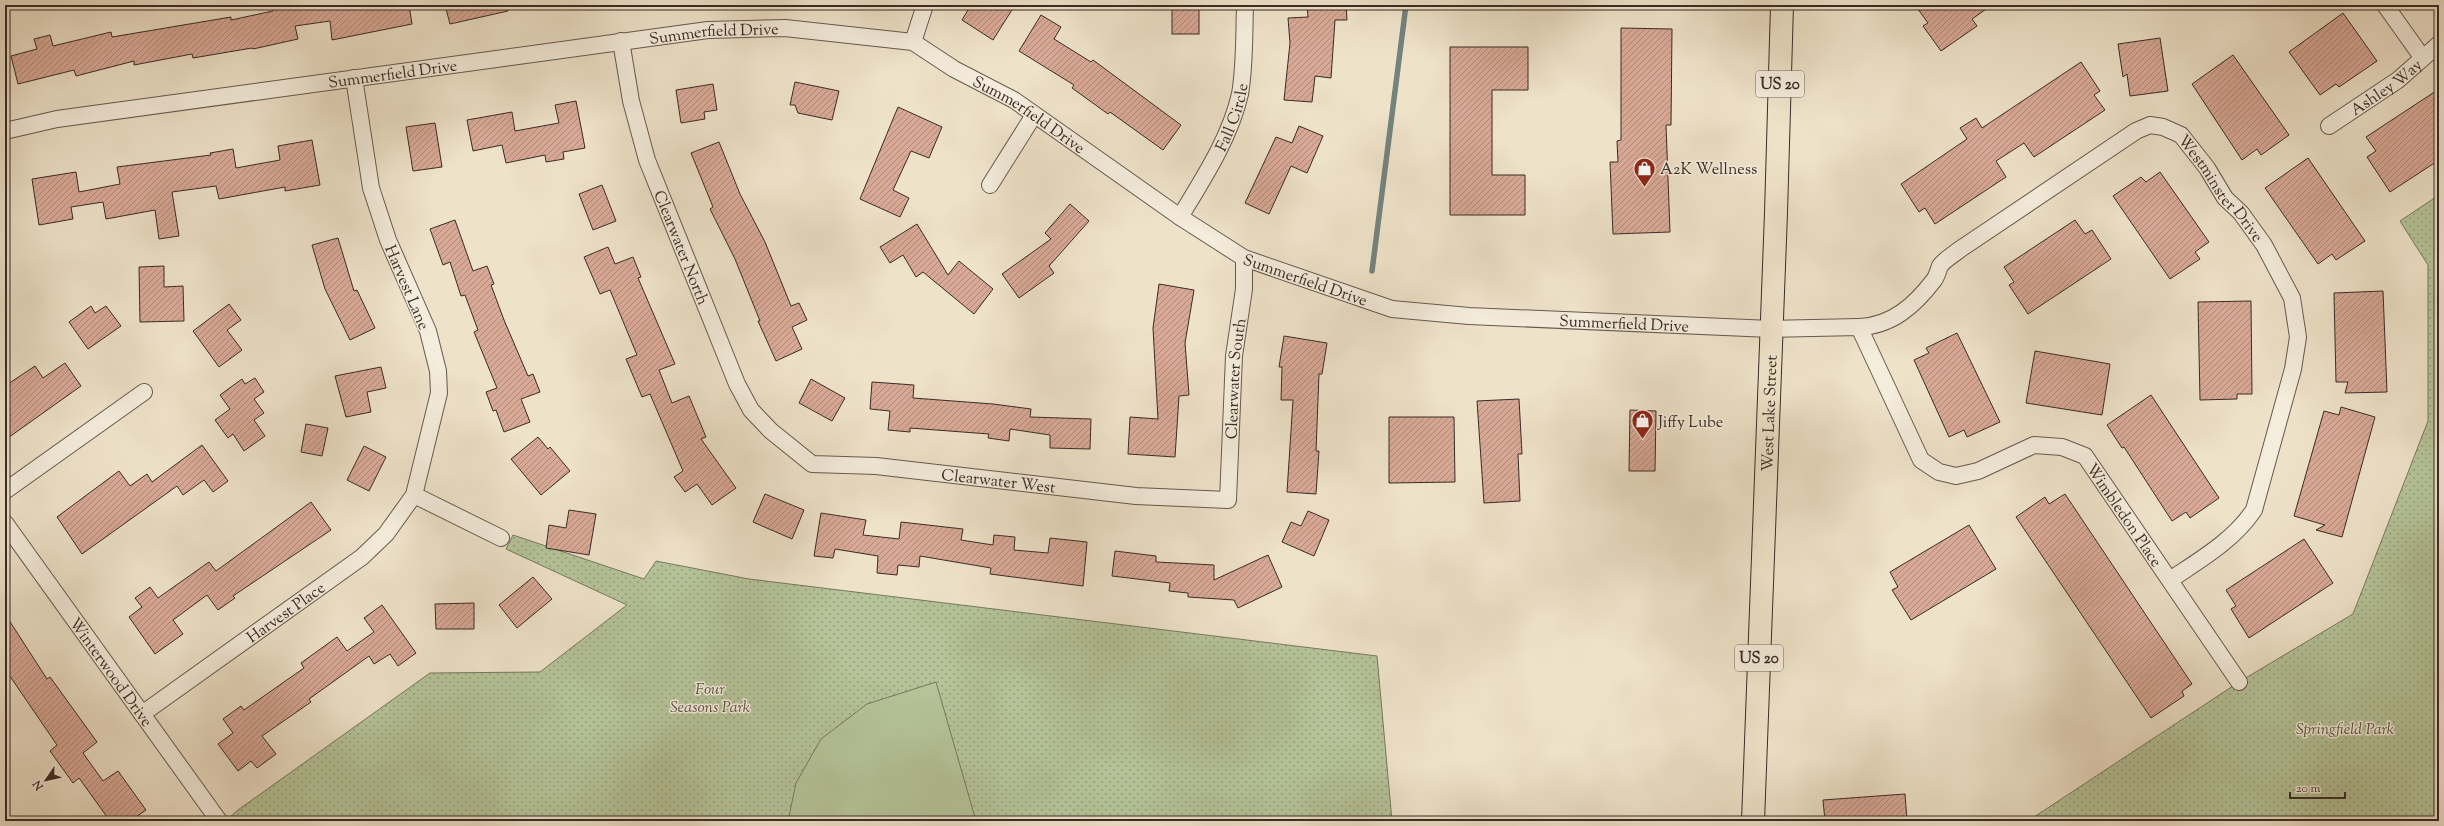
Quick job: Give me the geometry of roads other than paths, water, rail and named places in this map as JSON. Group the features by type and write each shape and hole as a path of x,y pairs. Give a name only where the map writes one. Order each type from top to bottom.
{"main road":[{"name":"West Lake Street","path":"1753,821 1772,329 1782,5"}],"street":[{"path":"912,42 925,5"},
{"name":"Fall Circle","path":"1180,217 1213,161 1228,128 1240,94 1245,5"},
{"path":"2385,5 2422,57"},
{"name":"Summerfield Drive","path":"5,131 57,119 621,41 708,30 785,28 912,42 954,69 1014,100 1180,217 1244,258 1392,309 1469,316 1772,329 1859,326"},
{"name":"Clearwater North","path":"621,41 632,106 650,168 737,384 752,410 779,438"},
{"name":"Ashley Way","path":"2329,126 2398,80 2422,57 2439,44"},
{"name":"Harvest Lane","path":"354,78 371,188 388,240 428,331 438,371 439,394 414,495"},
{"path":"990,185 1034,114"},
{"name":"Westminster Drive","path":"1859,326 1870,326 1889,321 1910,307 1935,279 1941,266 1959,250 2136,132 2150,125 2162,127 2181,135 2207,168 2225,198 2241,213 2279,269 2292,298 2298,337 2293,369 2254,510 2244,524 2227,541 2170,580"},
{"name":"Clearwater South","path":"1228,500 1234,356 1244,289 1244,258"},
{"name":"Wimbledon Place","path":"1859,326 1921,460 1939,472 1956,476 1978,471 2034,444 2062,447 2085,456 2239,682"},
{"path":"5,491 144,392"},
{"name":"Clearwater West","path":"779,438 812,464 876,466 1136,496 1228,500"},
{"path":"414,495 501,538"},
{"name":"Harvest Place","path":"142,714 362,557 386,534 414,495"},
{"name":"Winterwood Drive","path":"5,523 219,821"}],"waterway":[{"path":"1372,271 1406,5"}],"place":[{"name":"A2K Wellness","path":"1644,188"},
{"name":"Jiffy Lube","path":"1642,440"}],"park label":[{"name":"Four Seasons Park","path":"710,697"},
{"name":"Springfield Park","path":"2345,728"}]}
